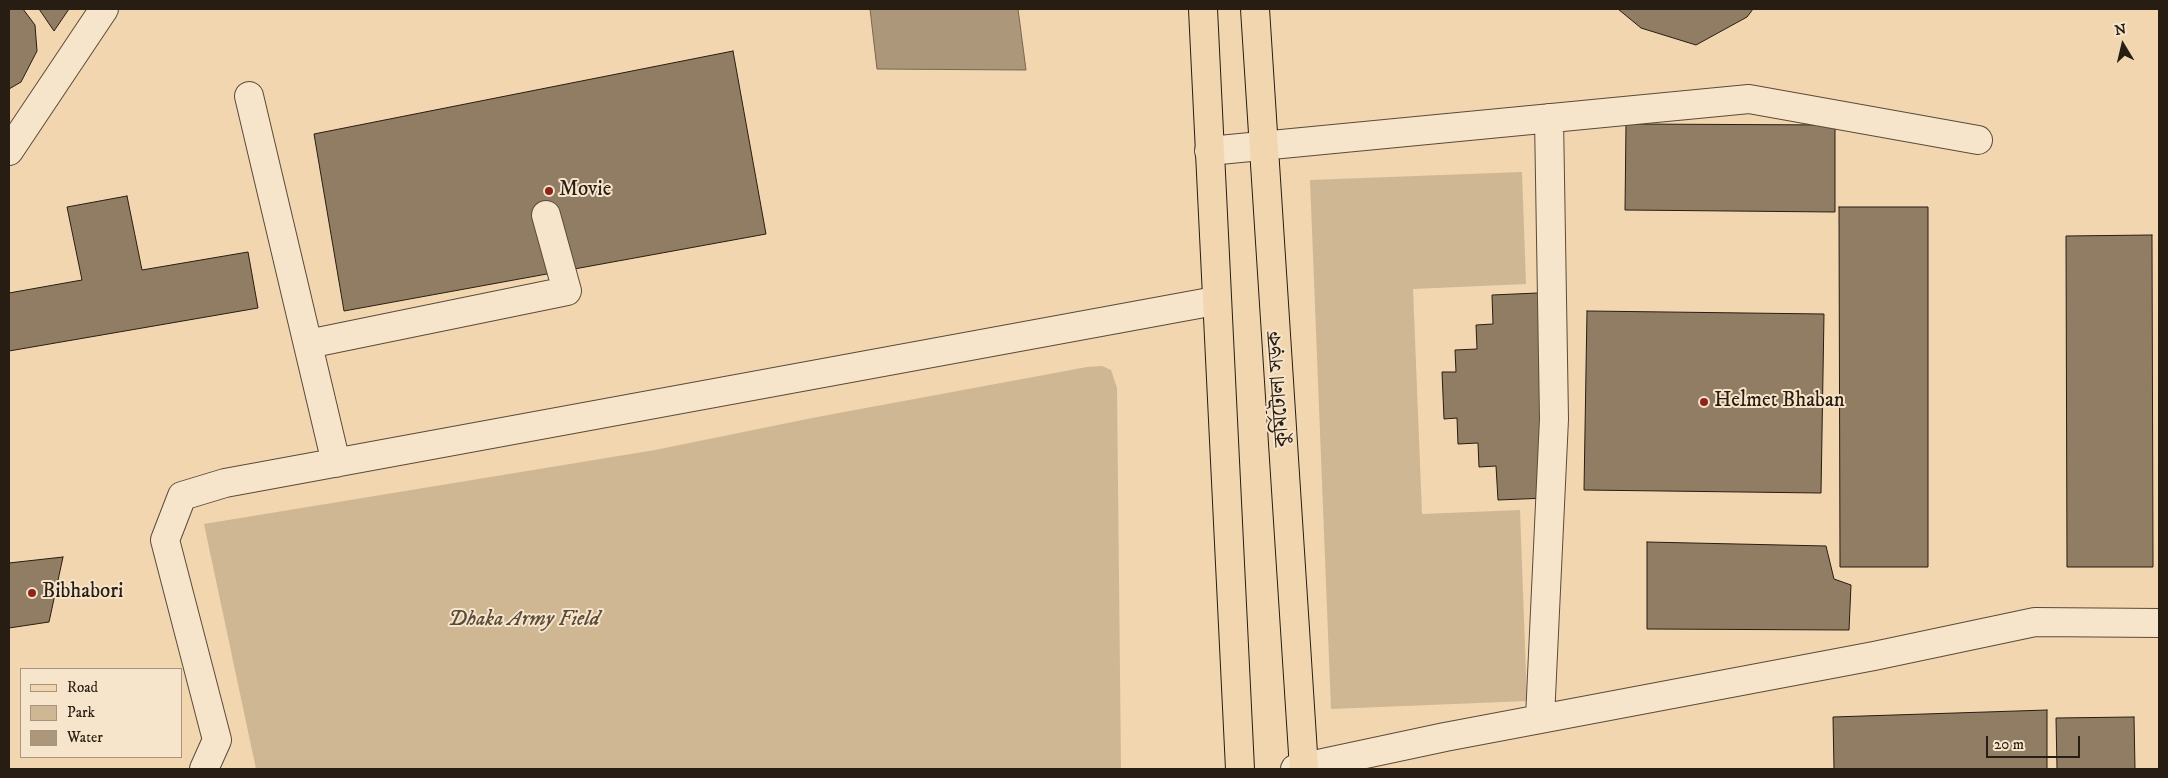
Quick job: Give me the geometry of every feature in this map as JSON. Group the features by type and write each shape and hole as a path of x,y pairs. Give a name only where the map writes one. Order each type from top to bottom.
{"main road":[{"path":"1203,9 1215,301 1240,769"},
{"name":"কুর্মিটোলা সড়ক","path":"1255,9 1301,769"}],"street":[{"path":"9,151 104,9"},
{"path":"249,96 336,463"},
{"path":"1209,151 1749,99 1978,140"},
{"path":"1540,718 1554,419 1549,118"},
{"path":"308,344 567,290 546,215"},
{"path":"204,769 216,740 165,540 182,496 225,483 1215,301"},
{"path":"1301,769 1540,718 1874,656 2035,622 2159,622"}],"green space":[{"path":"1522,172 1526,284 1413,289 1422,514 1520,510 1527,701 1331,709 1310,180"},
{"name":"Dhaka Army Field","path":"1102,366 1111,370 1117,388 1121,769 256,769 204,524 655,450 812,418 1087,367"}],"water":[{"path":"870,9 1018,9 1026,70 877,69"}],"building":[{"path":"9,9 23,9 35,25 37,51 21,82 9,89"},
{"path":"39,9 69,9 54,31"},
{"path":"1618,9 1753,9 1747,17 1696,45 1641,28"},
{"path":"733,51 766,234 344,311 314,134"},
{"path":"1626,124 1835,125 1835,212 1625,210"},
{"path":"127,196 142,270 248,252 258,308 9,351 9,293 82,280 67,207"},
{"path":"1839,207 1928,207 1928,567 1840,567"},
{"path":"2152,235 2153,567 2067,567 2066,236"},
{"path":"1538,293 1546,498 1498,500 1496,466 1479,467 1478,443 1458,444 1457,418 1444,419 1442,372 1456,372 1455,350 1477,349 1476,325 1493,324 1492,295"},
{"name":"Helmet Bhaban","path":"1587,311 1824,314 1821,493 1584,490"},
{"path":"1647,542 1826,546 1834,579 1851,585 1849,630 1647,629"},
{"name":"Bibhabori","path":"63,557 49,622 9,628 9,563"},
{"path":"2047,710 2047,769 1834,769 1833,717"},
{"path":"2134,717 2135,769 2057,769 2056,718"}],"place":[{"name":"Movie","path":"549,191"},
{"name":"Helmet Bhaban","path":"1704,402"},
{"name":"Bibhabori","path":"32,593"}]}
